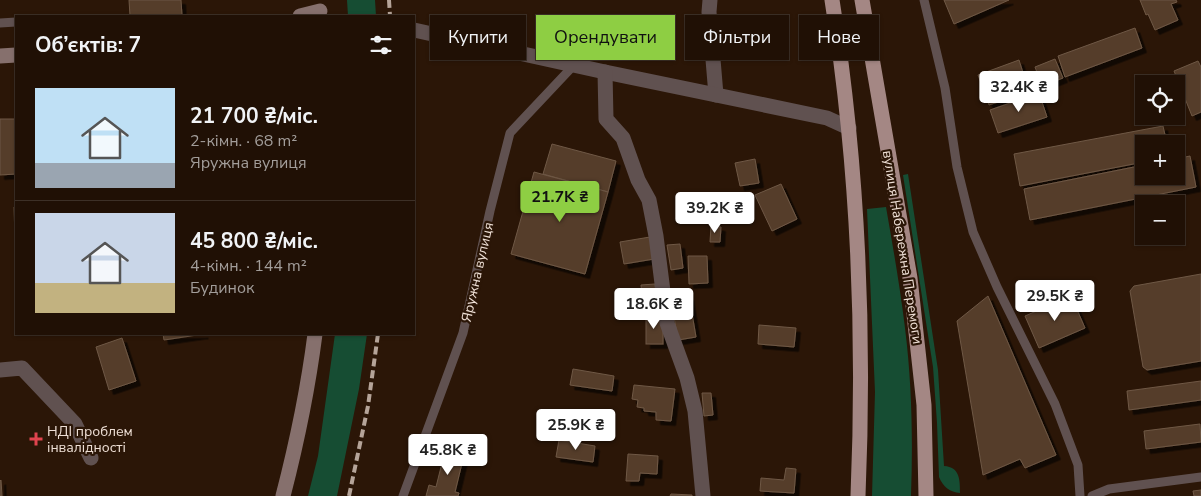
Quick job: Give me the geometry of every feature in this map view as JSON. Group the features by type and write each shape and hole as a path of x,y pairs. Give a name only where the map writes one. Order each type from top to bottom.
{"main road":[{"path":"832,0 849,128 858,251 861,326 858,496"},
{"name":"вулиця Набережна Перемоги","path":"862,0 910,278 924,405 926,496"},
{"path":"303,15 320,9"},
{"path":"0,56 15,55"},
{"path":"283,496 296,448 309,383 315,335"}],"street":[{"path":"710,0 709,12 716,95"},
{"path":"415,30 827,118 849,128"},
{"path":"605,72 606,119 623,138 638,180 649,200 656,236 667,323 687,378 695,411 703,496"},
{"path":"0,370 22,368 75,424 91,458"}],"lane":[{"path":"924,0 945,88 958,168 973,232 997,287 1055,404 1078,464 1080,496"},
{"path":"0,23 15,22"},
{"name":"Яружна вулиця","path":"403,496 463,333 490,211 510,134 574,65"},
{"path":"1092,496 1109,489 1201,477"}],"green space":[{"path":"347,0 375,0 376,15 348,15"},
{"path":"908,174 938,370 944,466 953,469 958,475 960,493 947,488 939,477 933,367 903,175"},
{"path":"886,207 901,297 911,391 911,496 872,496 875,392 867,209"},
{"path":"335,335 367,335 359,389 337,496 308,496 318,456"}],"building":[{"path":"129,0 181,0 182,15 130,15"},
{"path":"944,0 1009,0 954,24"},
{"path":"1140,0 1176,0 1177,2 1171,4 1178,20 1155,30"},
{"path":"1135,28 1142,48 1065,77 1058,56"},
{"path":"1055,59 1063,78 1042,86 1035,67"},
{"path":"1019,60 1029,92 989,105 978,75"},
{"path":"1198,61 1201,67 1201,112 1192,116 1185,98 1185,75 1176,75 1174,71"},
{"path":"1039,93 1047,117 998,133 990,110"},
{"path":"0,119 15,119 15,174 0,175"},
{"path":"1163,126 1165,135 1135,135 1135,164 1020,186 1014,154"},
{"path":"552,144 616,161 608,192 543,174"},
{"path":"1190,156 1196,187 1156,195 1135,195 1135,199 1030,220 1024,189 1135,167 1135,185 1185,185 1185,157"},
{"path":"755,159 759,183 740,186 735,163"},
{"path":"534,172 608,192 585,274 511,254"},
{"path":"781,184 797,219 772,231 755,195"},
{"path":"14,207 15,207 15,239"},
{"path":"711,226 721,227 720,242 710,242"},
{"path":"650,237 654,259 624,264 620,242"},
{"path":"680,244 683,268 671,270 667,245"},
{"path":"688,256 707,256 708,283 689,284"},
{"path":"1201,274 1201,361 1147,370 1143,367 1130,291 1134,286"},
{"path":"655,284 657,306 643,307 641,285"},
{"path":"689,296 696,337 678,340 671,299"},
{"path":"988,296 1056,455 1025,468 1020,459 983,475 957,321"},
{"path":"1071,296 1085,328 1039,348 1025,316"},
{"path":"646,317 663,317 663,344 646,344"},
{"path":"759,325 796,328 794,347 758,344"},
{"path":"163,335 197,335 164,340"},
{"path":"122,338 136,381 109,390 96,347"},
{"path":"573,369 614,376 612,391 570,385"},
{"path":"1201,381 1201,400 1129,410 1127,391"},
{"path":"634,385 675,389 671,421 656,420 656,412 644,411 644,408 637,407 638,400 632,399"},
{"path":"702,393 711,393 713,415 704,416"},
{"path":"1200,424 1201,442 1146,449 1144,431"},
{"path":"559,440 595,446 593,462 556,457"},
{"path":"445,451 464,455 455,492 459,493 458,496 426,496 429,485 436,487"},
{"path":"628,454 658,456 657,474 640,473 639,481 626,481"},
{"path":"786,468 796,469 794,493 760,491 761,478 784,480"},
{"path":"0,481 2,496 0,496"},
{"path":"1201,490 1201,496 1194,496 1193,491"},
{"path":"671,494 692,495 692,496 670,496"}],"railway":[{"path":"389,0 390,15"},
{"path":"349,496 368,406 378,335"}],"place":[{"name":"НДІ проблем інвалідності","path":"36,439"}]}
